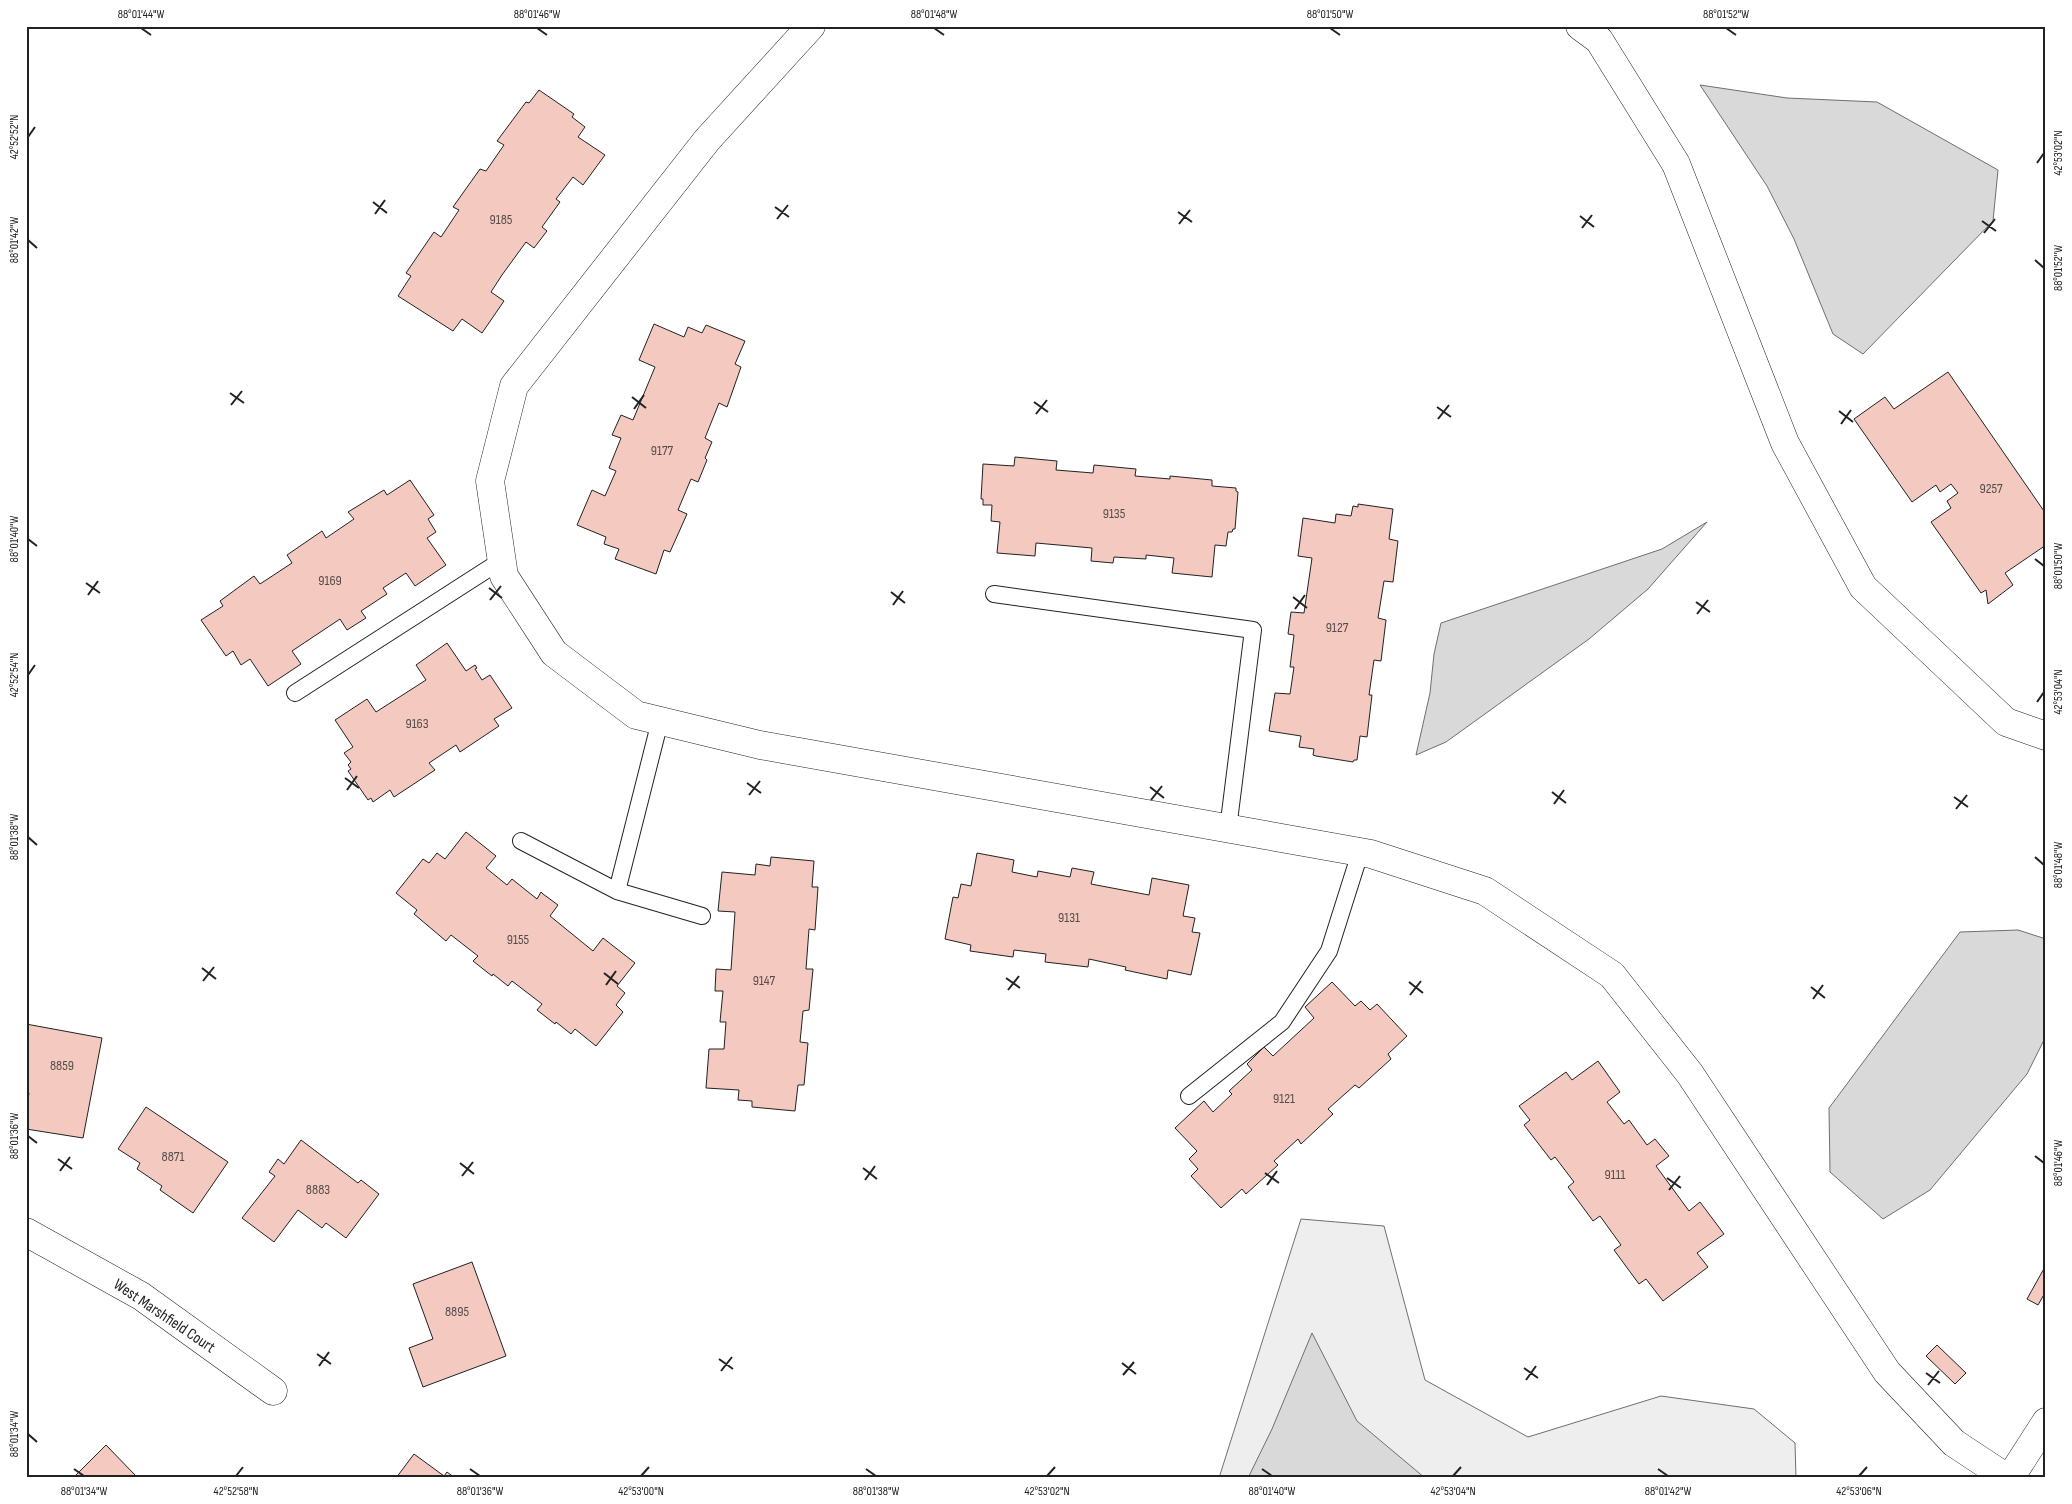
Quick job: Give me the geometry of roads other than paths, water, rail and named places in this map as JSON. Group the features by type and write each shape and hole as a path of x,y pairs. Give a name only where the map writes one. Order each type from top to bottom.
{"street":[{"path":"812,26 707,140 514,386 490,481 504,576 554,653 636,715 760,745 1371,854 1485,891 1612,975 1690,1074 1887,1372 1954,1443 2009,1478 2046,1422"},
{"path":"1580,26 1599,40 1676,164 1785,443 1863,588 2006,722 2046,736"},
{"name":"West Marshfield Court","path":"26,1232 141,1296 273,1391"}],"lane":[{"path":"296,693 502,560"},
{"path":"994,594 1253,630 1228,829"},
{"path":"617,891 660,721"},
{"path":"521,841 617,891 702,916"},
{"path":"1189,1096 1282,1022 1329,951 1360,853"}]}
